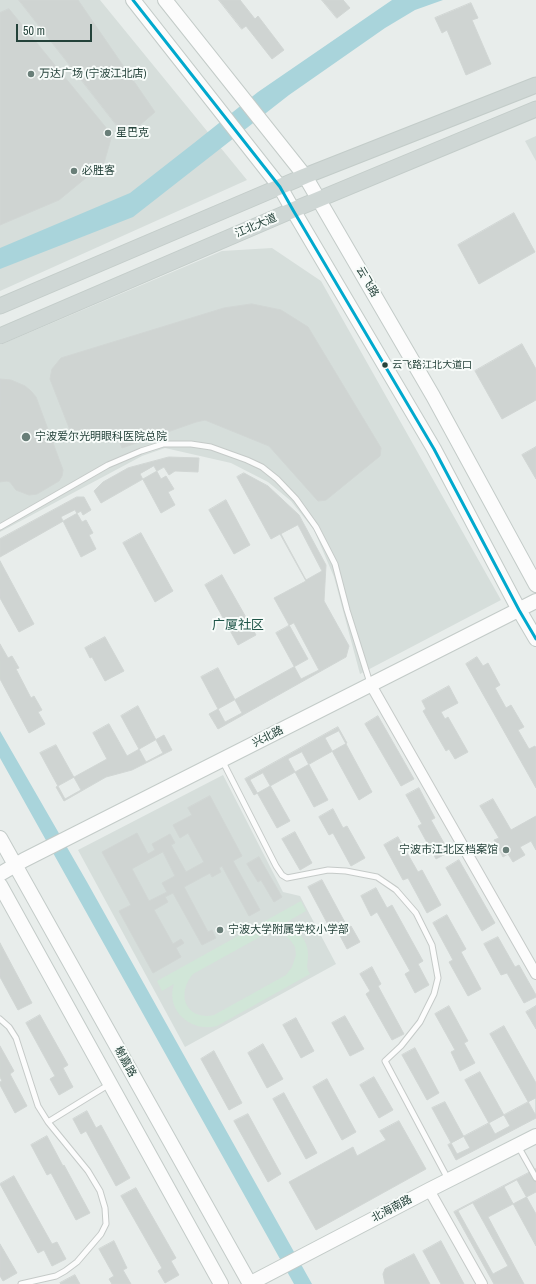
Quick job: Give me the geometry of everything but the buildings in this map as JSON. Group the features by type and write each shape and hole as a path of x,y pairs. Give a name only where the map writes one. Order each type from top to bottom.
{"main road":[{"path":"133,0 280,187 292,210 434,449 519,610 536,639"},
{"name":"云飞路","path":"165,0 305,176 433,396 536,585"},
{"path":"0,306 305,176 536,85"},
{"name":"江北大道","path":"0,336 292,210 536,109"},
{"name":"兴北路","path":"0,874 536,601"},
{"name":"榭嘉路","path":"0,838 20,863 252,1283"},
{"path":"0,886 221,1284"},
{"name":"北海南路","path":"252,1283 448,1180 536,1136"}],"street":[{"path":"371,685 536,974"},
{"path":"429,1190 482,1284"}],"lane":[{"path":"0,526 108,465 141,451 163,444 191,444 211,447 248,460 262,467 277,479 296,499 316,527 335,564 347,610 371,685"},
{"path":"222,760 282,875 287,878 328,870 346,870 378,877 396,890 416,913 432,945 438,978 434,994 420,1022 401,1046 385,1061 448,1180"},
{"path":"0,1019 16,1038 38,1106 48,1122 88,1171 100,1191 105,1208 106,1224 101,1234 77,1262 56,1276 21,1284"},
{"path":"48,1122 110,1084"},
{"path":"518,1145 536,1178"}],"shaded area":[{"path":"0,0 100,0 247,180 0,291"},
{"path":"536,136 536,161 525,141"},
{"path":"272,248 321,281 501,600 360,674 334,577 314,530 291,501 268,482 231,463 165,448 142,456 0,532 0,345 222,251"},
{"name":"宁波大学附属学校小学部","path":"223,775 283,892 300,896 336,964 185,1047 78,850"}],"green space":[{"path":"301,901 306,911 285,923 298,932 307,945 307,967 310,974 217,1026 198,1026 183,1018 173,1003 172,994 174,984 162,991 157,981","holes":["279,932 285,935 295,947 296,955 292,967 286,975 214,1015 205,1016 197,1014 191,1010 187,1005 185,990 193,974 267,933"]}],"water":[{"path":"392,0 443,0 415,10 385,28 289,95 133,217 0,269 0,248 130,193 258,92"},
{"path":"0,731 87,882 312,1284 294,1284 0,758"}],"transit line":[{"path":"133,0 280,187 434,449 519,610 536,639"}],"place":[{"name":"万达广场 (宁波江北店)","path":"31,74"},
{"name":"星巴克","path":"108,133"},
{"name":"必胜客","path":"74,171"},
{"name":"云飞路江北大道口","path":"385,365"},
{"name":"宁波爱尔光明眼科医院总院","path":"26,437"},
{"name":"宁波市江北区档案馆","path":"506,850"},
{"name":"宁波大学附属学校小学部","path":"220,930"}],"district":[{"name":"广厦社区","path":"238,626"}]}
